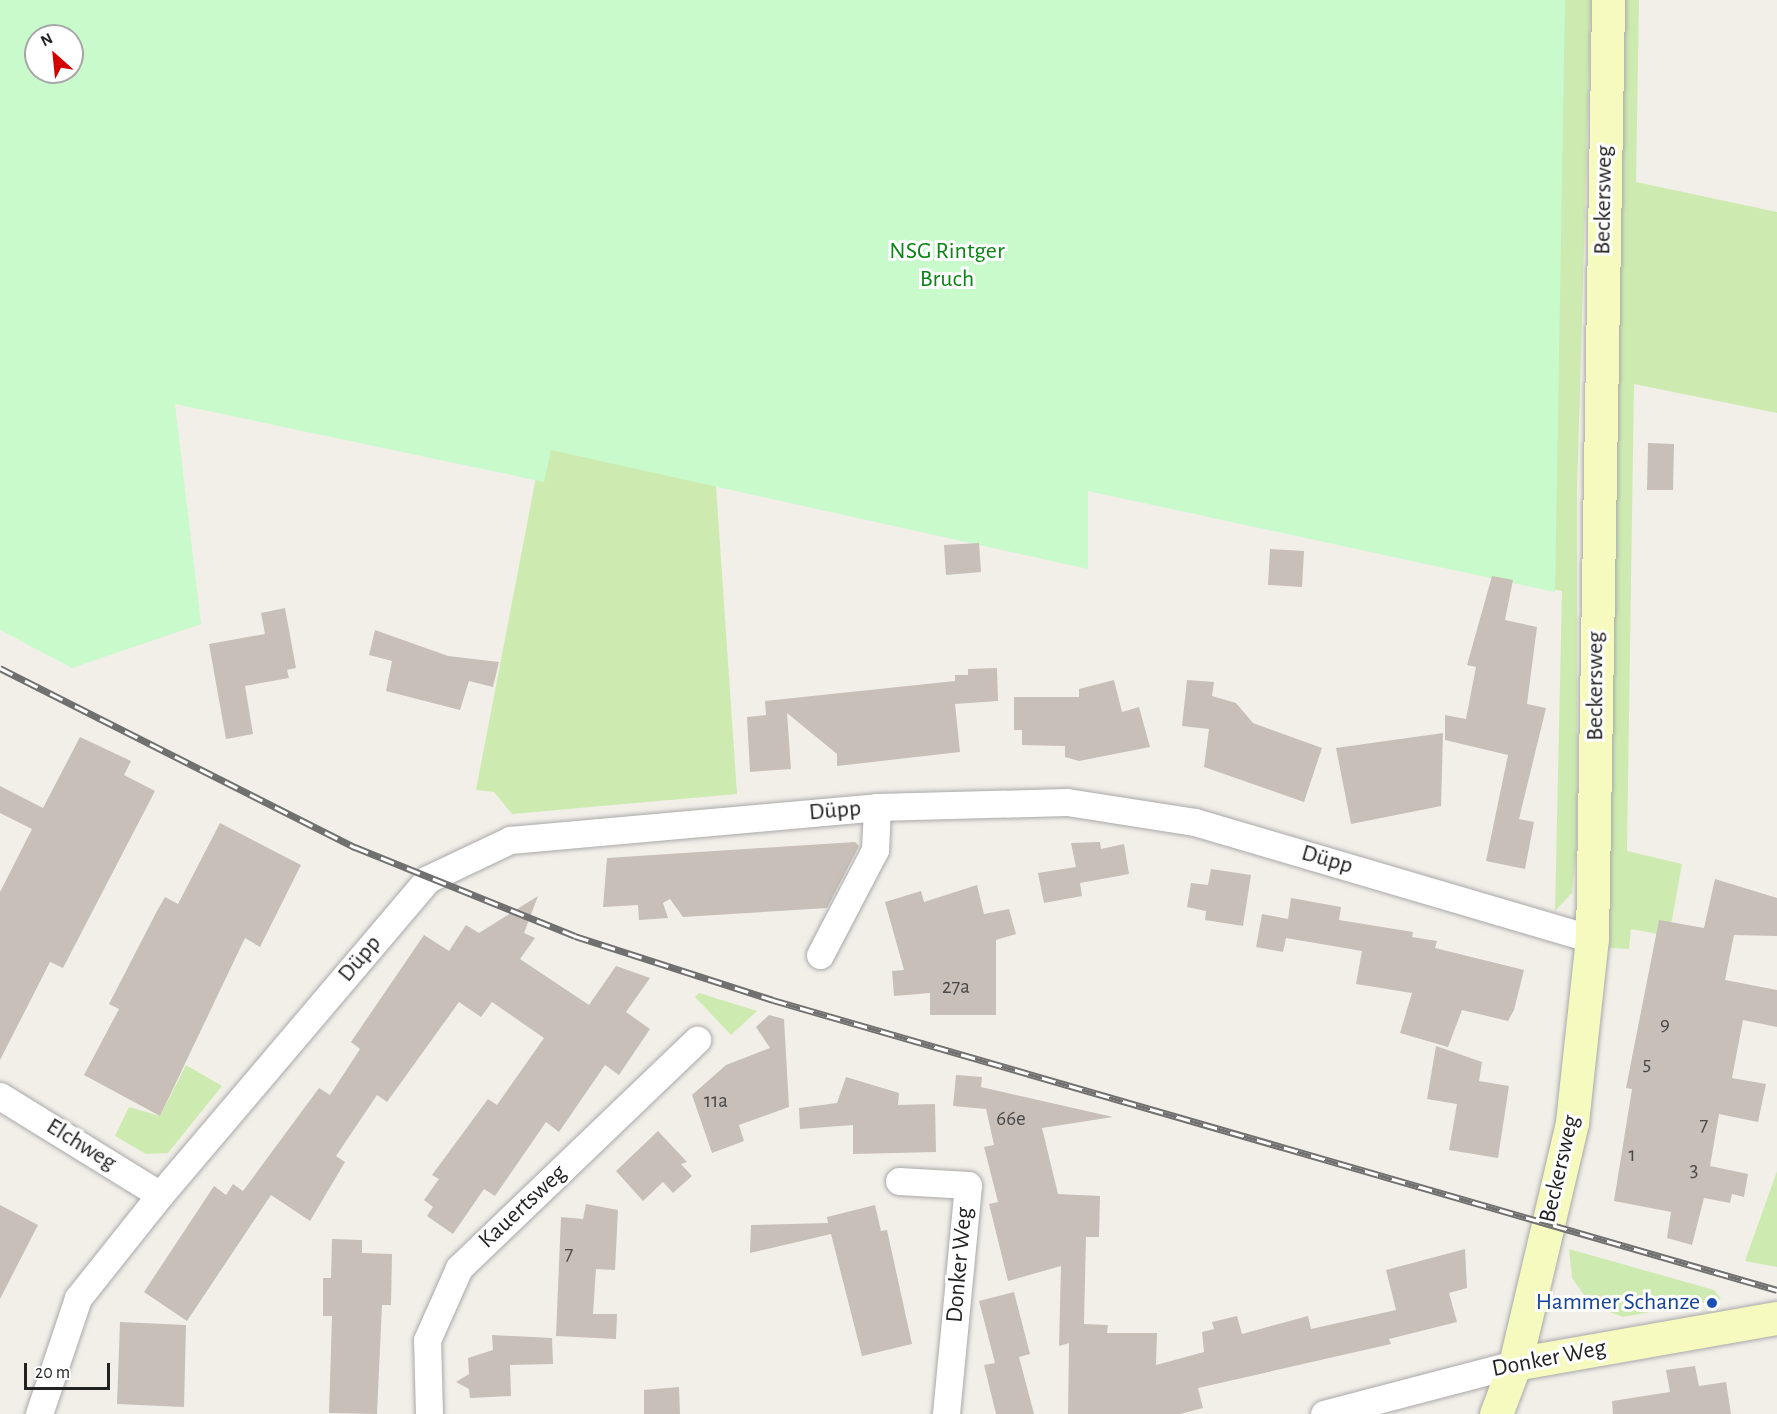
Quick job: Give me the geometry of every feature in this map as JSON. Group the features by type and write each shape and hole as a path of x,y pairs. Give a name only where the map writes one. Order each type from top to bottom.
{"street":[{"name":"Beckersweg","path":"1496,1414 1515,1364 1572,1122 1592,939 1608,0"},
{"name":"Düpp","path":"39,1414 78,1298 160,1195 428,879 510,840 877,807 1067,802 1195,822 1592,939"},
{"name":"Düpp","path":"819,955 876,850 877,807"},
{"name":"Kauertsweg","path":"429,1414 427,1340 459,1268 697,1040"},
{"name":"Elchweg","path":"0,1096 160,1195"},
{"name":"Donker Weg","path":"899,1181 968,1185 946,1414"},
{"name":"Donker Weg","path":"1324,1414 1515,1364 1777,1318"}],"green space":[{"name":"NSG Rintger Bruch","path":"0,0 1565,0 1555,592 1088,491 1088,569 551,450 544,482 175,404 201,624 72,668 0,630"},
{"path":"1557,0 1591,0 1577,492 1577,840 1572,893 1555,911 1562,591 1080,487 716,486 737,794 512,814 494,792 476,790 542,446"},
{"path":"1625,0 1639,0 1636,182 1777,212 1777,413 1634,384 1627,851 1682,864 1669,936 1631,929 1629,949 1608,948"},
{"path":"699,993 757,1011 731,1035 695,997"},
{"path":"186,1065 222,1086 168,1153 146,1154 115,1136 129,1107 160,1116"},
{"path":"1777,1171 1777,1267 1745,1261"},
{"path":"1569,1249 1714,1290 1721,1299 1623,1317 1591,1305 1572,1278"}],"building":[{"path":"1648,443 1674,444 1673,490 1647,490"},
{"path":"979,543 981,572 946,575 944,545"},
{"path":"1270,549 1304,551 1302,587 1268,585"},
{"path":"1492,576 1513,580 1505,620 1537,627 1527,704 1546,708 1519,819 1534,822 1525,869 1486,861 1508,755 1445,740 1445,715 1466,719 1476,667 1467,665"},
{"path":"285,608 296,668 287,670 289,678 245,686 253,734 226,739 209,644 265,634 261,613"},
{"path":"375,630 448,656 499,662 493,687 469,681 460,710 386,691 392,661 369,655"},
{"path":"997,668 998,701 955,704 960,752 837,766 837,754 787,713 791,769 750,772 747,717 766,715 765,701 955,681 955,675 968,675 968,669"},
{"path":"1114,680 1122,712 1139,707 1150,747 1079,761 1065,757 1065,746 1022,745 1022,730 1014,730 1014,697 1079,697 1079,689"},
{"path":"1187,680 1214,682 1212,696 1236,703 1253,723 1322,748 1304,802 1204,767 1209,729 1182,726"},
{"path":"1443,733 1441,806 1351,824 1336,748"},
{"path":"80,737 131,761 124,775 155,791 63,968 50,962 0,1060 0,892 32,829 0,813 0,786 43,808"},
{"path":"220,823 301,865 260,947 245,938 160,1116 84,1075 119,1009 109,1004 157,911 165,897 178,904"},
{"path":"855,842 859,846 827,908 683,917 670,899 663,903 668,918 639,920 638,905 603,907 607,858"},
{"path":"1100,842 1101,849 1124,844 1129,874 1080,883 1082,896 1044,903 1038,873 1076,867 1071,843"},
{"path":"1211,869 1251,875 1243,926 1205,920 1206,911 1187,907 1191,883 1208,885"},
{"path":"1715,879 1777,898 1777,936 1734,935 1725,980 1777,990 1777,1027 1743,1020 1732,1078 1766,1084 1758,1122 1719,1114 1710,1166 1748,1174 1744,1197 1732,1194 1730,1203 1704,1198 1692,1245 1667,1238 1671,1212 1614,1201 1632,1089 1626,1088 1659,920 1704,928"},
{"path":"977,885 984,914 1009,909 1016,934 996,940 996,1015 930,1015 930,993 894,996 892,971 904,970 885,902 921,891 924,902"},
{"path":"538,896 524,933 535,938 520,959 589,1005 616,966 650,978 626,1012 650,1029 619,1075 605,1065 559,1132 546,1122 495,1196 484,1189 453,1234 427,1216 433,1207 424,1200 439,1179 432,1175 488,1099 497,1105 544,1038 492,1002 481,1017 459,1002 387,1102 377,1095 336,1156 345,1162 310,1221 271,1195 187,1321 144,1292 214,1186 226,1195 233,1184 243,1191 319,1088 330,1095 360,1049 351,1042 424,935 449,951 466,925 479,933"},
{"path":"1291,898 1341,907 1339,920 1413,932 1412,937 1437,941 1435,948 1524,970 1514,1010 1508,1021 1462,1010 1448,1047 1400,1033 1412,993 1356,984 1362,951 1286,938 1283,952 1256,947 1262,914 1288,919"},
{"path":"769,1015 784,1019 789,1107 739,1125 744,1141 712,1153 692,1095 726,1065 770,1048 756,1027"},
{"path":"1436,1046 1482,1062 1479,1081 1509,1086 1498,1158 1449,1150 1457,1104 1427,1099"},
{"path":"956,1075 982,1077 981,1087 1113,1117 1042,1128 1058,1194 1100,1196 1099,1237 1086,1237 1084,1324 1108,1325 1107,1333 1157,1333 1156,1365 1204,1352 1202,1332 1214,1329 1212,1322 1237,1316 1242,1334 1308,1316 1311,1329 1396,1310 1386,1270 1465,1249 1467,1288 1449,1293 1457,1322 1389,1339 1391,1344 1198,1388 1203,1408 1180,1414 1068,1414 1069,1343 1059,1346 1061,1266 1008,1281 989,1204 998,1202 984,1147 994,1145 986,1109 953,1106"},
{"path":"846,1077 899,1093 898,1105 935,1104 936,1152 853,1154 853,1125 800,1129 799,1108 837,1103"},
{"path":"658,1131 687,1162 681,1164 692,1176 673,1193 663,1182 643,1201 616,1171"},
{"path":"586,1204 618,1210 615,1270 596,1269 593,1314 617,1314 616,1339 556,1336 561,1217 583,1219"},
{"path":"0,1205 38,1225 0,1299"},
{"path":"875,1205 881,1231 887,1230 912,1344 862,1356 831,1234 750,1253 751,1225 828,1223 827,1217"},
{"path":"332,1239 362,1240 362,1253 392,1254 391,1305 382,1305 377,1414 329,1413 332,1316 323,1316 323,1278 331,1278"},
{"path":"1014,1292 1030,1354 1019,1357 1034,1414 996,1414 984,1365 995,1363 979,1301"},
{"path":"120,1322 186,1325 184,1407 117,1404"},
{"path":"492,1335 552,1338 553,1364 510,1365 511,1396 470,1398 469,1389 456,1382 469,1374 468,1358 493,1350"},
{"path":"1695,1366 1699,1386 1726,1382 1731,1414 1613,1414 1612,1401 1670,1392 1666,1370"},
{"path":"679,1387 680,1414 644,1414 644,1390"}],"railway":[{"path":"0,668 355,847 575,936 773,1000 1777,1290"}],"place":[{"name":"Hammer Schanze","path":"1712,1303"}]}
